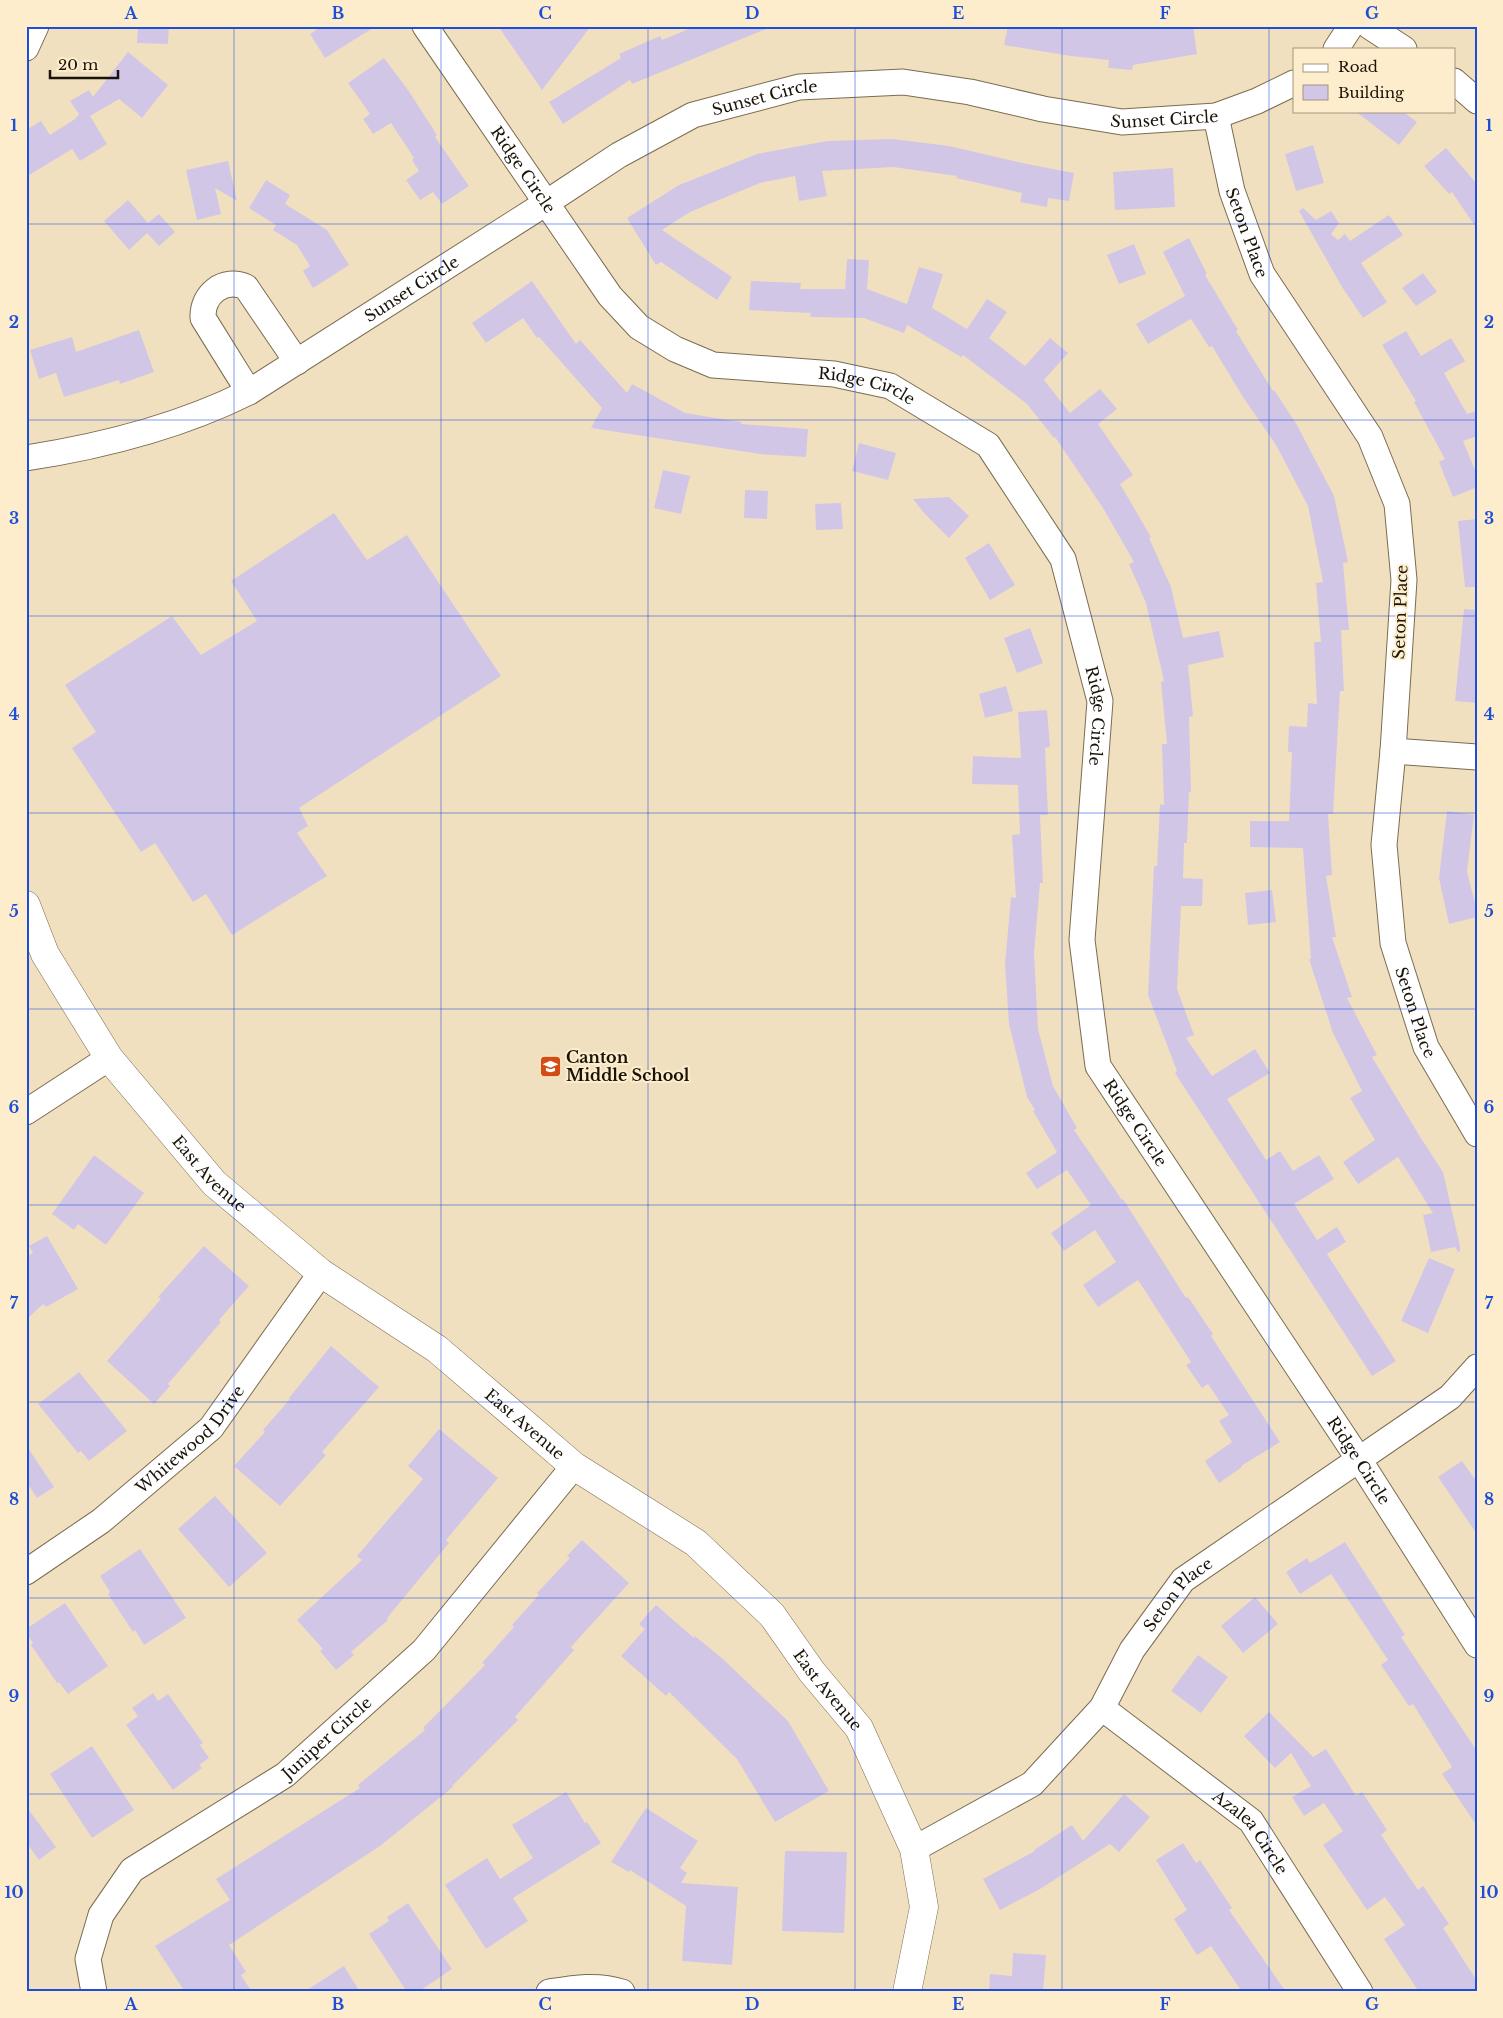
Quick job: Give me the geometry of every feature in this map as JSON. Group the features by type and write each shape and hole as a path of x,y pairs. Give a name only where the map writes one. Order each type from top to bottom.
{"street":[{"path":"26,48 36,26"},
{"name":"Ridge Circle","path":"425,26 610,296 639,327 675,349 713,364 834,374 890,386 988,445 1063,559 1100,701 1082,940 1098,1066 1358,1458 1477,1645"},
{"path":"1337,48 1351,26"},
{"path":"1369,26 1402,48"},
{"name":"Sunset Circle","path":"26,458 158,430 204,413 249,392 546,203 619,154 693,115 799,87 903,82 970,92 1043,109 1122,122 1216,116 1257,101 1293,83"},
{"path":"1456,83 1477,101"},
{"name":"Seton Place","path":"1216,116 1232,191 1262,274 1370,436 1397,504 1404,580 1393,751 1384,845 1393,943 1426,1047 1477,1134"},
{"path":"249,392 203,318 204,304 217,288 233,284 246,287 297,362"},
{"path":"1393,751 1477,757"},
{"name":"East Avenue","path":"26,905 45,954 109,1058 214,1183 321,1273 437,1349 574,1466 696,1543 772,1616 812,1672 859,1728 914,1849 924,1907 907,1992"},
{"path":"26,1112 109,1058"},
{"name":"Whitewood Drive","path":"26,1572 101,1521 211,1428 321,1273"},
{"name":"Seton Place","path":"914,1849 1032,1784 1102,1708 1132,1650 1183,1580 1358,1458 1450,1397 1477,1367"},
{"name":"Juniper Circle","path":"94,1992 88,1959 101,1915 132,1870 285,1775 424,1650 574,1466"},
{"name":"Azalea Circle","path":"1102,1708 1250,1821 1360,1992"},
{"path":"548,1992 588,1986 611,1988 622,1992"}],"building":[{"path":"138,26 169,26 168,44 137,43"},
{"path":"322,26 376,26 325,58 310,34"},
{"path":"498,26 591,26 542,90"},
{"path":"696,26 771,27 632,84 630,80 563,124 549,102 621,58 619,54 660,36 662,40"},
{"path":"1008,26 1193,26 1197,54 1133,65 1132,70 1108,68 1109,60 1004,45"},
{"path":"128,52 168,85 142,118 119,99 90,116 107,144 80,161 72,149 26,177 26,130 41,121 50,135 75,119 79,114 70,101 89,90 93,97"},
{"path":"384,58 408,90 437,135 435,137 469,186 442,204 433,192 420,200 406,180 419,171 412,160 414,158 391,123 373,134 363,119 370,114 348,83"},
{"path":"1356,112 1403,112 1417,122 1399,145"},
{"path":"892,139 949,146 1074,173 1069,201 1048,198 1047,207 1020,202 1022,193 956,178 957,176 893,167 822,171 827,196 799,201 795,176 760,183 690,212 662,230 732,277 717,300 661,262 656,265 627,218 679,185 757,154 827,141"},
{"path":"1313,145 1324,183 1296,191 1285,154"},
{"path":"1446,148 1477,184 1477,229 1452,192 1449,194 1424,166"},
{"path":"228,161 237,201 215,188 221,214 197,220 186,170"},
{"path":"1173,168 1175,207 1115,210 1113,172"},
{"path":"266,180 290,195 285,204 327,230 349,265 313,288 303,271 310,266 297,245 273,230 276,225 249,208"},
{"path":"128,200 148,223 159,214 175,232 159,246 147,233 129,250 104,221"},
{"path":"1303,208 1316,220 1331,211 1339,223 1331,234 1338,240 1345,234 1350,241 1389,215 1403,235 1361,263 1387,302 1363,318 1342,287 1299,211"},
{"path":"1189,238 1207,274 1205,275 1238,330 1236,331 1273,391 1297,425 1334,496 1348,562 1343,563 1349,630 1341,630 1344,691 1340,691 1333,814 1328,814 1332,875 1326,876 1336,937 1332,937 1352,997 1347,998 1377,1055 1372,1057 1443,1172 1460,1246 1460,1251 1458,1252 1455,1247 1431,1252 1423,1215 1433,1213 1398,1157 1358,1184 1343,1162 1375,1140 1350,1098 1362,1091 1333,1033 1309,959 1311,959 1303,848 1250,847 1250,821 1289,821 1292,752 1288,752 1289,726 1307,727 1308,703 1317,704 1314,642 1321,642 1316,583 1323,582 1308,506 1276,445 1243,397 1212,346 1209,347 1191,319 1148,344 1136,324 1185,296 1163,252"},
{"path":"1134,244 1146,274 1119,284 1107,255"},
{"path":"847,259 869,260 867,289 907,304 919,267 943,274 932,308 967,329 987,299 1007,312 989,338 1025,366 1050,338 1068,353 1044,380 1070,413 1100,389 1117,409 1098,424 1133,475 1120,484 1151,537 1149,538 1171,587 1183,638 1219,631 1224,657 1188,665 1193,716 1189,717 1191,792 1189,792 1187,843 1184,843 1183,878 1203,879 1202,906 1181,906 1177,989 1194,1035 1186,1038 1212,1076 1255,1049 1270,1073 1227,1099 1266,1160 1280,1151 1293,1171 1319,1155 1334,1179 1294,1204 1317,1240 1337,1227 1346,1242 1327,1254 1396,1361 1372,1376 1175,1073 1177,1071 1148,995 1154,866 1157,866 1160,804 1164,805 1162,744 1167,744 1161,682 1164,681 1146,603 1129,564 1134,562 1103,508 1055,437 1027,404 963,355 961,357 907,325 904,333 864,318 810,317 811,313 749,310 751,281 801,283 800,289 845,289"},
{"path":"1423,273 1437,292 1416,306 1402,288"},
{"path":"532,281 576,344 580,340 627,393 632,384 685,413 741,422 741,424 808,429 806,457 760,454 591,428 602,408 539,337 537,338 523,318 486,343 472,323"},
{"path":"139,330 154,372 120,384 119,380 64,397 56,373 39,379 30,350 72,337 76,352"},
{"path":"1406,331 1421,356 1451,338 1465,361 1444,373 1467,414 1477,411 1477,436 1463,441 1477,475 1477,487 1453,497 1439,462 1445,459 1414,402 1416,401 1382,345"},
{"path":"859,443 896,453 888,480 852,471"},
{"path":"663,470 690,476 681,514 654,508"},
{"path":"745,490 768,491 767,519 744,518"},
{"path":"949,497 969,516 949,538 913,499"},
{"path":"841,503 843,529 816,530 815,504"},
{"path":"334,513 367,560 407,535 501,676 299,808 308,826 297,833 327,876 232,935 206,894 193,902 155,843 141,852 72,748 96,732 65,685 172,616 201,655 257,621 231,581"},
{"path":"1477,519 1477,587 1465,587 1458,521"},
{"path":"989,543 1015,585 990,600 965,558"},
{"path":"1464,609 1477,610 1477,703 1455,701"},
{"path":"1030,628 1043,663 1017,673 1004,638"},
{"path":"1006,686 1013,711 985,718 979,694"},
{"path":"1047,710 1050,747 1045,748 1048,815 1040,815 1043,883 1040,883 1034,953 1038,1029 1053,1086 1077,1128 1074,1130 1123,1199 1186,1298 1188,1297 1213,1334 1211,1336 1280,1442 1241,1466 1219,1483 1205,1461 1232,1442 1219,1421 1229,1415 1208,1384 1202,1388 1186,1365 1191,1362 1138,1280 1098,1307 1083,1285 1116,1262 1095,1230 1064,1251 1051,1233 1091,1205 1067,1170 1037,1189 1026,1173 1057,1152 1027,1097 1009,1024 1005,964 1011,897 1016,898 1012,835 1020,834 1018,785 972,784 973,756 1021,758 1018,712"},
{"path":"1447,811 1474,815 1467,871 1477,912 1477,917 1449,924 1439,878"},
{"path":"1272,890 1276,922 1248,925 1245,893"},
{"path":"94,1155 144,1193 106,1245 78,1224 74,1230 52,1214"},
{"path":"47,1236 78,1289 46,1307 43,1304 26,1320 26,1257 33,1253 29,1246"},
{"path":"204,1246 249,1286 219,1320 221,1322 168,1384 170,1386 154,1404 107,1361 161,1299 158,1297"},
{"path":"1429,1258 1455,1269 1428,1333 1401,1321"},
{"path":"331,1346 379,1387 322,1452 326,1455 280,1506 234,1466 265,1432 263,1430"},
{"path":"79,1372 127,1431 89,1461 81,1451 78,1453 38,1404"},
{"path":"439,1429 498,1478 446,1540 449,1543 387,1618 388,1620 351,1652 354,1655 336,1670 320,1651 323,1649 297,1620 362,1560 357,1556 423,1479 408,1466"},
{"path":"26,1445 54,1487 37,1498 26,1481"},
{"path":"1462,1461 1477,1482 1477,1534 1438,1477"},
{"path":"215,1496 267,1553 229,1587 178,1529"},
{"path":"582,1540 629,1583 571,1647 574,1650 515,1717 518,1720 453,1787 380,1846 229,1945 246,1972 241,1975 252,1992 185,1992 155,1946 230,1900 216,1879 360,1788 358,1785 425,1730 423,1728 485,1665 482,1663 514,1627 512,1625 539,1595 537,1593 570,1558 567,1556"},
{"path":"1345,1542 1405,1635 1401,1637 1477,1751 1477,1826 1442,1774 1452,1767 1413,1704 1409,1706 1381,1665 1388,1660 1331,1574 1300,1594 1286,1572 1307,1558 1310,1563"},
{"path":"140,1549 186,1618 144,1645 108,1594 110,1592 100,1576"},
{"path":"1255,1597 1278,1624 1243,1653 1221,1626"},
{"path":"65,1603 108,1666 68,1694 59,1682 57,1683 31,1645 33,1643 26,1633 26,1629"},
{"path":"656,1605 694,1638 695,1636 724,1660 788,1721 829,1791 775,1822 737,1759 669,1692 666,1696 621,1656 645,1629 639,1624"},
{"path":"1198,1655 1228,1677 1201,1713 1171,1691"},
{"path":"153,1693 158,1701 168,1694 203,1743 200,1745 209,1758 199,1765 202,1768 173,1790 126,1725 138,1716 132,1708"},
{"path":"1269,1712 1313,1757 1326,1749 1356,1796 1362,1792 1387,1830 1381,1835 1418,1890 1423,1886 1449,1924 1443,1928 1477,1981 1477,1992 1419,1992 1384,1939 1405,1925 1385,1897 1367,1910 1323,1845 1343,1831 1324,1803 1304,1816 1292,1797 1311,1786 1291,1753 1275,1768 1244,1736"},
{"path":"92,1746 134,1810 92,1838 50,1774"},
{"path":"566,1792 585,1823 587,1822 601,1843 513,1898 528,1921 486,1949 445,1885 487,1858 500,1879 533,1858 512,1825"},
{"path":"1124,1794 1150,1817 1119,1852 1110,1844 1040,1889 1000,1910 983,1879 1035,1851 1072,1825 1083,1841"},
{"path":"26,1806 56,1847 39,1860 26,1842"},
{"path":"646,1808 698,1841 680,1868 687,1873 681,1883 738,1887 732,1965 682,1961 686,1906 630,1870 629,1872 611,1862"},
{"path":"1183,1843 1196,1863 1200,1860 1232,1908 1229,1910 1286,1992 1242,1992 1211,1946 1197,1955 1174,1919 1187,1910 1156,1860"},
{"path":"785,1851 847,1852 844,1933 782,1931"},
{"path":"408,1903 452,1969 418,1992 407,1992 369,1934 389,1921 387,1917"},
{"path":"1013,1953 1046,1955 1043,1992 989,1992 990,1974 1012,1976"},
{"path":"344,1966 360,1992 304,1992"}],"place":[{"name":"Canton Middle School","path":"550,1066"}]}
